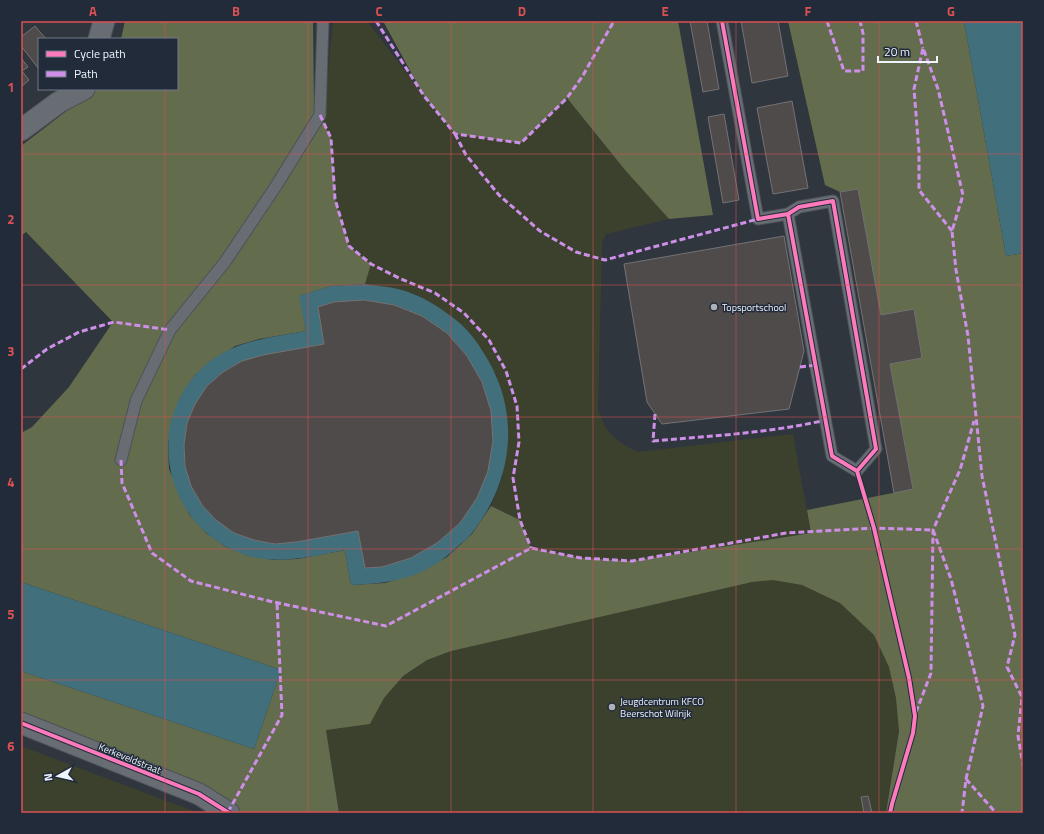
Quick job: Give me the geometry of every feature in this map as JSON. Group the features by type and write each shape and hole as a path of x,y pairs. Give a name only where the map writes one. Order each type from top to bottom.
{"street":[{"path":"100,38 104,21"},
{"path":"115,38 118,21"},
{"path":"21,130 64,96 81,90"},
{"name":"Kerkeveldstraat","path":"21,723 199,794 229,813"}],"lane":[{"path":"121,460 136,401 170,330 225,262 276,186 320,115 323,21"},
{"path":"722,21 758,219 788,214 799,207 833,200 876,449 857,471 832,456 788,214"}],"green space":[{"path":"125,21 313,21 314,107 320,115 331,138 335,199 349,246 371,264 365,284 331,286 300,296 306,331 259,339 235,346 195,375 181,396 172,419 168,444 169,469 189,514 206,533 226,547 249,556 274,560 298,559 345,550 351,585 385,583 417,573 447,557 472,534 491,506 520,520 531,548 581,558 632,561 811,533 807,510 913,489 890,364 922,358 914,309 881,315 858,189 840,192 825,185 788,21 964,21 1006,256 1023,253 1023,813 886,813 899,731 896,698 889,667 874,635 840,603 802,585 773,580 752,582 451,651 427,660 403,676 384,698 370,724 326,730 339,813 229,813 21,723 21,671 254,749 281,670 21,582 21,433 32,427 69,387 113,322 26,232 21,236 21,146 94,90 178,90 178,38 121,38"},
{"path":"333,21 367,21 455,134 521,143 567,98 625,170 669,219 606,234 602,243 598,410 601,418 613,436 623,444 638,452 793,434 811,533 632,561 581,558 531,548 520,520 491,506 503,475 497,375 399,289 365,284 371,264 349,246 335,199 331,138 320,115 325,104"},
{"path":"383,21 678,21 713,215 669,219 625,170 567,98 521,143 455,134 424,96"},
{"name":"Jeugdcentrum KFCO Beerschot Wilrijk","path":"845,566 906,685 886,813 339,813 313,647"},
{"path":"21,746 193,811 196,813 21,813"}],"water":[{"path":"964,21 1023,21 1023,253 1006,256"},
{"path":"365,284 394,288 406,291 443,310 466,329 482,349 498,382 505,404 508,426 507,449 503,471 496,492 486,513 470,535 443,559 422,572 393,581 351,585 345,550 297,559 273,560 249,556 219,543 196,522 179,497 170,468 169,438 175,409 190,382 213,359 234,347 270,337 306,331 299,296 331,286","holes":["364,300 394,305 422,316 447,333 467,356 482,382 491,411 460,523 437,543 411,558 382,567 365,568 358,531 296,542 275,544 254,540 234,533 216,520 202,505 185,466 184,445 187,424 207,386 223,372 242,361 324,344 318,307 334,302"]},
{"path":"21,582 281,670 254,749 21,671"}],"building":[{"path":"690,21 707,21 719,89 703,92"},
{"path":"741,21 778,21 788,76 752,83"},
{"path":"35,26 45,38 38,38 38,68 21,46 21,37"},
{"path":"21,58 28,67 22,71 29,80 21,87"},
{"path":"792,101 808,188 773,194 757,108"},
{"path":"724,114 739,200 723,203 708,117"},
{"path":"858,189 881,315 914,309 922,358 890,364 913,489 894,493 840,192"},
{"name":"Topsportschool","path":"784,236 804,351 789,409 662,424 647,402 624,264"},
{"path":"364,300 394,305 422,316 447,333 467,356 482,382 491,411 493,441 488,471 477,498 460,523 437,543 411,558 382,567 365,568 358,531 296,542 275,544 254,540 234,533 216,520 202,505 191,486 185,466 184,445 187,423 195,404 207,386 223,372 242,361 263,355 324,344 318,307 334,302"},
{"path":"868,796 872,813 864,813 861,797"}],"marked path":[{"path":"376,21 424,96 455,134 521,143 567,98 582,77 614,21"},
{"path":"827,21 844,71 863,71 863,33 860,21"},
{"path":"916,21 923,48"},
{"path":"952,231 919,190 919,152 914,89 923,48 938,89 963,195 952,231 956,270 968,336 982,476 1015,635 1007,667 1022,697 1018,736 1023,765"},
{"path":"320,115 331,138 335,199 349,246 371,264 401,279 435,293 464,313 489,340 506,371 517,406 519,442 513,478 520,520 531,548"},
{"path":"455,134 466,155 499,195 540,231 576,252 605,260 758,219"},
{"path":"21,369 47,349 79,332 114,322 170,330"},
{"path":"800,367 816,365"},
{"path":"655,414 653,441 762,431 826,420"},
{"path":"916,712 931,673 933,530 960,470 974,421"},
{"path":"121,460 122,483 152,553 191,581 269,601 386,626 531,548 581,558 632,561 786,533 874,528 933,530 951,579 983,706 966,779 962,813"},
{"path":"228,812 282,715 277,603"},
{"path":"966,779 996,813"}],"cycle path":[{"path":"722,21 758,219 788,214 799,207 833,201 876,449 857,471"},
{"path":"788,214 832,456 857,471 874,528 909,678 915,716 913,733 890,813"},
{"path":"21,723 199,794 229,813"}],"place":[{"name":"Topsportschool","path":"714,307"},
{"name":"Jeugdcentrum KFCO Beerschot Wilrijk","path":"612,707"}]}
